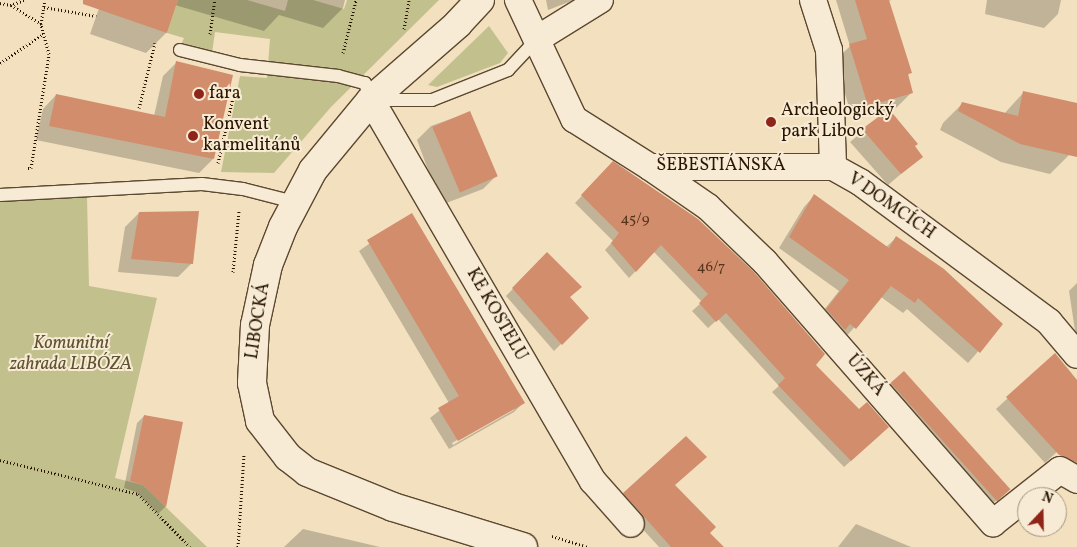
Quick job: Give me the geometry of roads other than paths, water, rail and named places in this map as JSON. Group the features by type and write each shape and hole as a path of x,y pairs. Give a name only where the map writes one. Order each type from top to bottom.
{"street":[{"name":"LIBOCKÁ","path":"480,0 458,24 371,100 312,170 294,202 268,265 252,351 254,401 260,421 271,439 307,472 332,484 533,540"},
{"name":"ŠEBESTIÁNSKÁ","path":"518,0 574,119 650,167 833,167"},
{"path":"537,39 600,0"},
{"name":"V DOMCÍCH","path":"813,0 829,50 833,167 860,182 1049,322 1077,355"},
{"name":"KE KOSTELU","path":"371,100 593,481 631,524"},
{"name":"ÚZKÁ","path":"650,167 708,207 765,262 993,524 1060,470 1077,480"}],"lane":[{"path":"180,50 240,65 338,76 365,84 371,100 432,100 508,70 537,39"},
{"path":"0,194 202,184 243,189 294,202"}],"place":[{"name":"fara","path":"199,94"},
{"name":"Archeologický park Liboc","path":"771,122"},
{"name":"Konvent karmelitánů","path":"193,136"}],"park label":[{"name":"Komunitní zahrada LIBÓZA","path":"71,355"}]}
